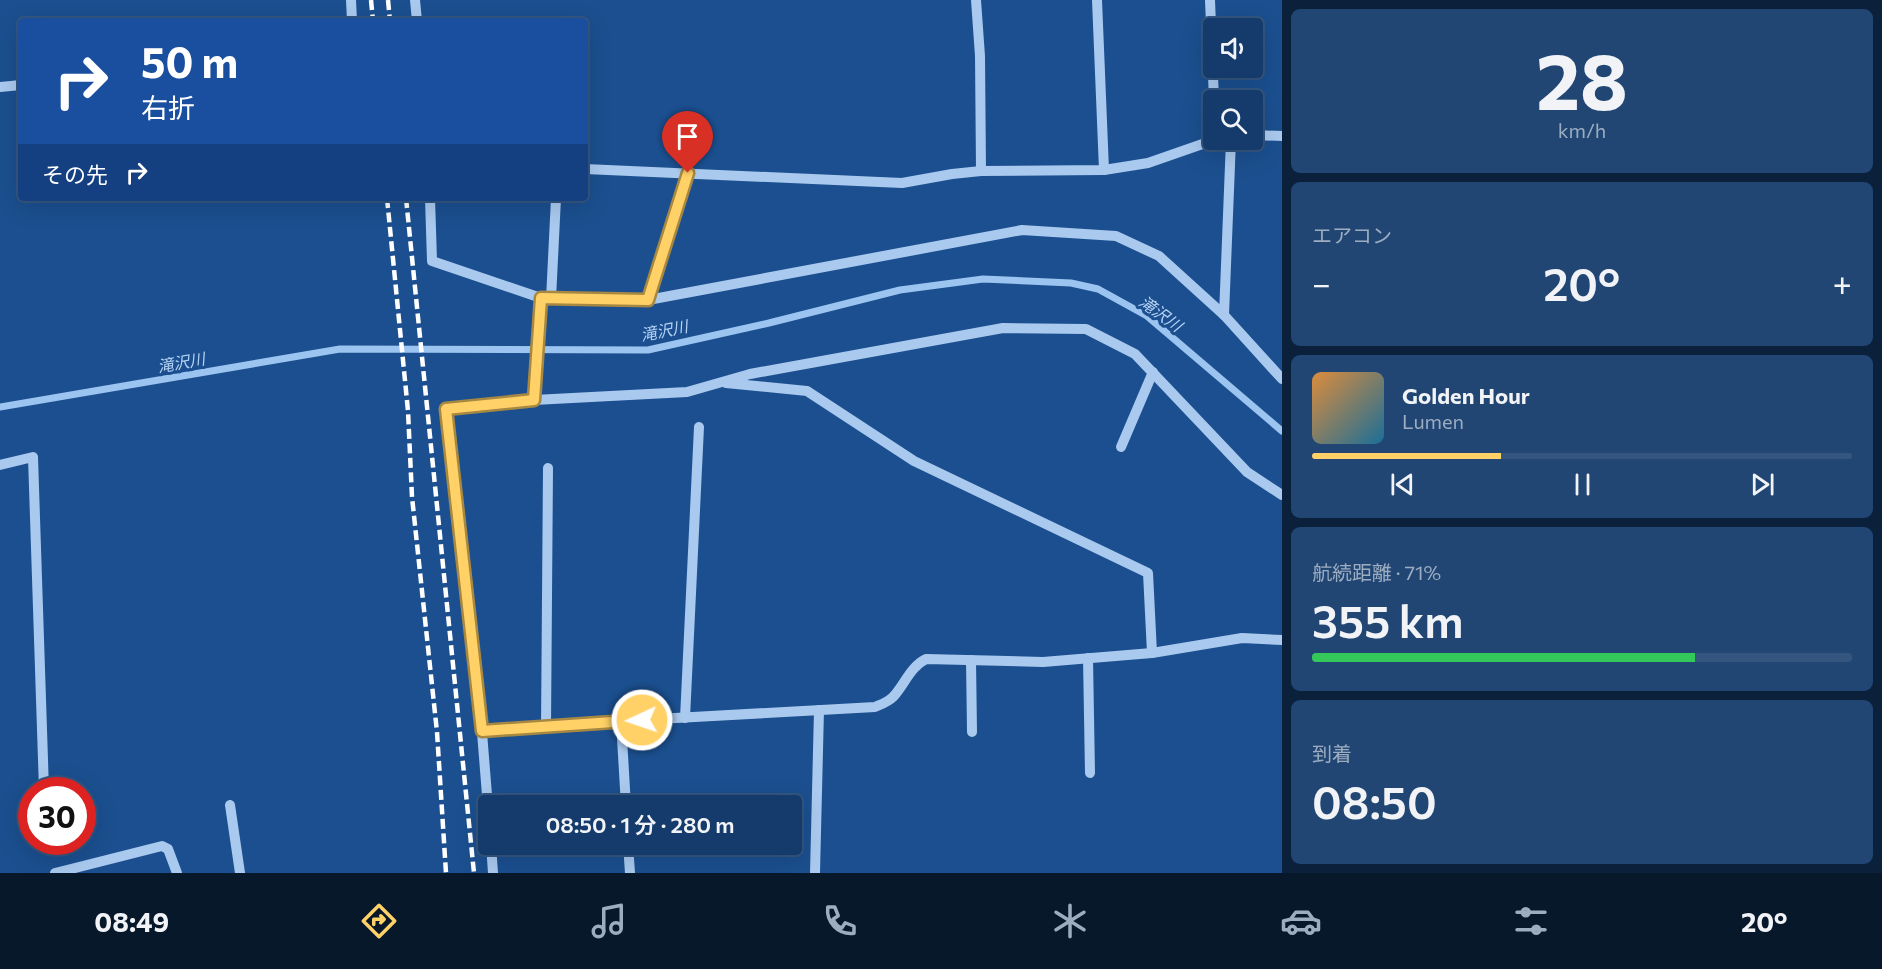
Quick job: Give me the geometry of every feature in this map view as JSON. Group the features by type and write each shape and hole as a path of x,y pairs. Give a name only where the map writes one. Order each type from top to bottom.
{"street":[{"path":"351,0 352,18"},
{"path":"415,0 417,18"},
{"path":"976,0 980,56 981,171"},
{"path":"1097,0 1104,170"},
{"path":"1210,0 1214,90"},
{"path":"0,87 18,85"},
{"path":"1263,135 1282,136"},
{"path":"588,169 902,183 981,171 1104,170 1148,163 1203,144"},
{"path":"1224,315 1231,150"},
{"path":"648,300 688,173"},
{"path":"430,201 432,261 546,299 648,300 1022,230 1116,236 1160,256 1224,315 1282,379"},
{"path":"534,400 538,336 546,299 556,201"},
{"path":"487,795 446,409 534,400 687,392 750,374 1003,328 1086,329 1135,354 1247,472 1282,495"},
{"path":"1121,447 1153,372"},
{"path":"720,383 807,391 914,461 1148,573 1152,653"},
{"path":"685,718 699,427"},
{"path":"0,465 33,457 44,777"},
{"path":"546,727 548,468"},
{"path":"482,731 875,707 893,696 918,663 926,659 1043,662 1152,653 1242,638 1282,640"},
{"path":"1088,658 1090,773"},
{"path":"971,660 972,732"},
{"path":"815,873 819,710"},
{"path":"621,721 625,795"},
{"path":"230,805 240,873"},
{"path":"55,873 162,846 168,849 177,873"},
{"path":"492,855 493,873"},
{"path":"629,855 630,873"}],"waterway":[{"name":"滝沢川","path":"0,407 340,349 648,350 900,290 983,279 1071,283 1098,289 1147,316 1282,431"}],"railway":[{"path":"371,0 373,18"},
{"path":"388,0 390,18"},
{"path":"387,201 408,411 412,497 437,732 446,873"},
{"path":"406,201 474,873"}],"route":[{"path":"642,720 482,731 446,409 534,400 541,298 648,300 688,173"}]}
